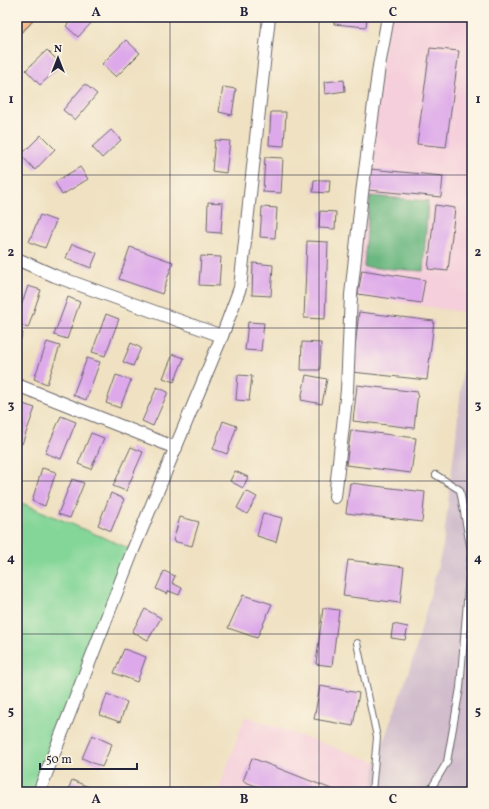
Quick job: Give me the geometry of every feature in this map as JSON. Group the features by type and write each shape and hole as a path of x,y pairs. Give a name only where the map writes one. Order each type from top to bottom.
{"main road":[{"path":"17,23 23,17"}],"street":[{"path":"39,792 133,550 222,336 240,288 269,17"},
{"path":"334,497 346,405 351,295 362,193 379,66 388,17"},
{"path":"17,259 55,276 222,336"},
{"path":"17,385 176,448"}],"lane":[{"path":"429,792 446,762 460,688 471,551 460,490 436,475"},
{"path":"357,643 377,737 376,762 372,792"}],"shaded area":[{"path":"388,17 472,17 472,282 468,313 351,295"},
{"path":"472,282 472,792 372,792 376,762 414,656 443,546"},
{"path":"245,716 376,762 372,792 218,792"}],"green space":[{"path":"370,196 428,201 423,271 364,267"},
{"path":"17,501 133,550 39,792 17,792"}],"building":[{"path":"75,17 97,17 78,37 66,26"},
{"path":"334,17 367,17 366,27 334,24"},
{"path":"126,40 140,53 116,77 102,64"},
{"path":"430,48 459,51 446,147 417,144"},
{"path":"47,50 62,65 40,85 26,70"},
{"path":"344,80 345,91 325,94 324,82"},
{"path":"85,84 97,94 75,120 63,110"},
{"path":"223,87 236,89 232,115 219,112"},
{"path":"271,112 286,112 284,146 269,145"},
{"path":"111,130 121,140 102,158 92,147"},
{"path":"41,135 55,149 35,170 21,155"},
{"path":"215,140 230,141 226,173 212,171"},
{"path":"265,157 283,158 281,193 263,192"},
{"path":"80,167 88,179 62,195 55,182"},
{"path":"370,169 443,176 441,197 368,190"},
{"path":"314,180 330,180 329,193 313,192"},
{"path":"208,202 223,203 221,233 207,232"},
{"path":"435,205 455,208 448,271 428,269"},
{"path":"262,207 277,208 275,238 260,237"},
{"path":"320,211 336,212 335,229 319,228"},
{"path":"40,215 56,221 45,248 29,242"},
{"path":"307,241 328,242 325,319 304,318"},
{"path":"72,244 97,253 91,268 66,258"},
{"path":"130,247 173,262 162,294 119,279"},
{"path":"201,256 221,257 219,286 199,285"},
{"path":"253,263 273,265 271,296 252,295"},
{"path":"362,270 425,280 421,303 358,294"},
{"path":"28,286 41,290 28,328 17,324 17,318"},
{"path":"68,297 80,302 67,339 54,335"},
{"path":"359,312 434,321 427,380 352,372"},
{"path":"106,314 119,319 105,356 92,352"},
{"path":"248,322 264,323 261,351 245,350"},
{"path":"17,331 23,333 17,349"},
{"path":"47,342 60,346 47,384 34,379"},
{"path":"302,342 321,343 320,370 301,370"},
{"path":"131,343 141,348 133,366 123,362"},
{"path":"173,354 184,358 174,382 163,378"},
{"path":"87,358 100,362 86,400 73,395"},
{"path":"116,375 131,380 120,408 106,403"},
{"path":"238,375 252,376 249,401 236,400"},
{"path":"306,375 327,379 322,404 301,400"},
{"path":"357,385 418,392 414,428 353,421"},
{"path":"157,387 168,392 153,426 142,421"},
{"path":"20,403 35,408 22,444 17,443 17,412"},
{"path":"61,416 76,422 61,459 45,453"},
{"path":"223,421 237,426 227,454 213,449"},
{"path":"351,430 416,438 411,473 346,465"},
{"path":"91,433 104,438 91,469 78,464"},
{"path":"131,447 143,452 126,491 113,486"},
{"path":"42,468 56,472 45,506 32,501"},
{"path":"235,471 248,477 243,488 230,481"},
{"path":"72,479 84,483 70,518 58,514"},
{"path":"350,483 425,492 422,522 346,513"},
{"path":"246,491 257,497 247,514 237,508"},
{"path":"111,493 124,499 111,531 98,525"},
{"path":"263,513 282,518 276,542 257,536"},
{"path":"180,517 199,522 192,546 173,541"},
{"path":"348,560 404,567 400,603 343,596"},
{"path":"164,571 175,576 172,583 182,588 179,595 169,591 167,594 156,589"},
{"path":"243,595 272,604 257,638 228,628"},
{"path":"323,608 339,610 332,666 316,664"},
{"path":"145,609 161,618 148,640 132,632"},
{"path":"393,624 408,627 405,640 391,638"},
{"path":"124,649 146,657 137,682 114,673"},
{"path":"320,686 359,693 353,726 314,719"},
{"path":"107,694 127,702 120,722 100,715"},
{"path":"92,735 112,744 102,767 82,758"},
{"path":"252,758 339,792 271,792 243,781"},
{"path":"72,780 91,788 89,792 67,792"}]}
